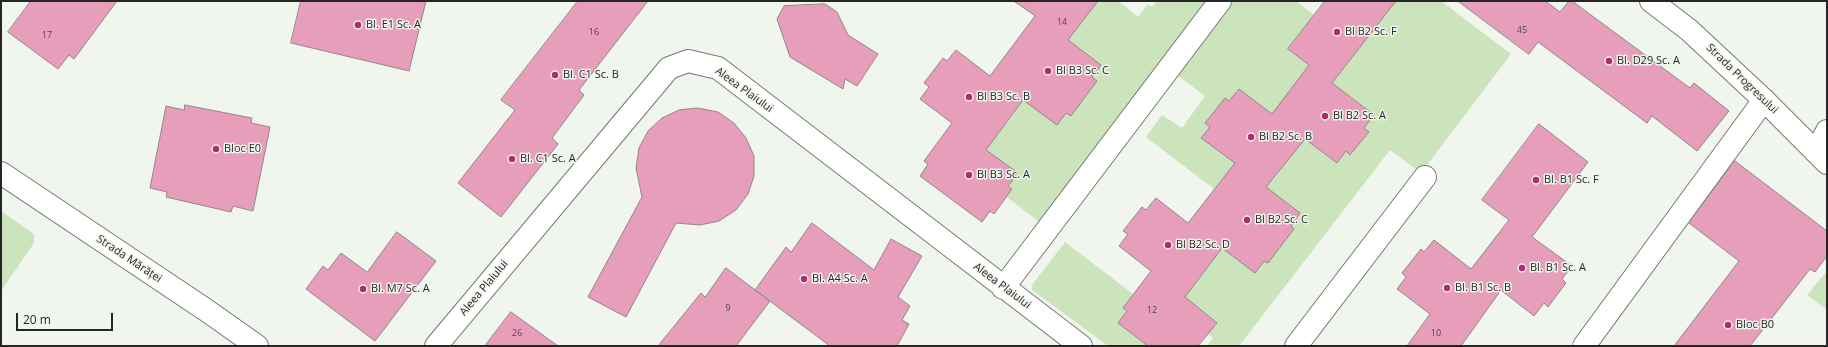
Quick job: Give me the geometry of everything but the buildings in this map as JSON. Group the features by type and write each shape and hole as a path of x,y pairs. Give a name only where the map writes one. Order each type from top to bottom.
{"street":[{"path":"1003,288 1220,1"},
{"name":"Strada Progresului","path":"1651,1 1690,30 1764,100 1822,158"},
{"name":"Aleea Plaiului","path":"436,346 669,68 688,61 718,68 1003,288 1081,346"},
{"path":"1584,346 1764,100"},
{"path":"1822,158 1827,131"},
{"name":"Strada Mărăței","path":"1,173 206,310 257,346"},
{"path":"1296,346 1425,177"}],"green space":[{"path":"1093,1 1118,1 1138,17 1148,4 1152,7 1157,1 1296,1 1314,15 1288,49 1313,68 1299,80 1289,92 1271,123 1263,107 1239,89 1229,101 1225,99 1205,123 1210,127 1201,138 1226,157 1231,150 1244,160 1225,176 1214,189 1146,137 1162,115 1182,128 1205,96 1169,69 1048,229 1007,197 1012,189 1008,186 1017,174 977,151 994,138 1015,112 1009,108 1026,85 1071,116 1097,81 1092,77 1101,65 1077,47 1057,48 1087,16 1096,4"},
{"path":"1396,1 1441,1 1511,54 1421,173 1390,150 1239,346 1207,346 1213,338 1208,334 1217,323 1193,304 1172,303 1191,289 1214,259 1226,234 1268,263 1294,229 1291,226 1300,213 1276,195 1254,196 1276,176 1296,149 1305,129 1314,146 1337,163 1346,151 1351,155 1369,132 1364,128 1374,115 1351,97 1327,90"},
{"path":"1,211 34,234 34,243 1,291"},
{"path":"1065,242 1133,294 1123,308 1127,311 1118,323 1142,342 1157,346 1108,346 1032,290 1032,285"},
{"path":"1827,271 1827,310 1807,295"}],"place":[{"name":"Bl. E1 Sc. A","path":"358,25"},
{"name":"Bl B2 Sc. F","path":"1337,32"},
{"name":"Bl. D29 Sc. A","path":"1609,61"},
{"name":"Bl B3 Sc. C","path":"1048,71"},
{"name":"Bl. C1 Sc. B","path":"555,75"},
{"name":"Bl B3 Sc. B","path":"969,97"},
{"name":"Bl B2 Sc. A","path":"1325,116"},
{"name":"Bl B2 Sc. B","path":"1251,137"},
{"name":"Bloc E0","path":"216,149"},
{"name":"Bl. C1 Sc. A","path":"512,159"},
{"name":"Bl B3 Sc. A","path":"969,175"},
{"name":"Bl. B1 Sc. F","path":"1536,180"},
{"name":"Bl B2 Sc. C","path":"1247,220"},
{"name":"Bl B2 Sc. D","path":"1168,245"},
{"name":"Bl. B1 Sc. A","path":"1522,268"},
{"name":"Bl. A4 Sc. A","path":"804,279"},
{"name":"Bl. B1 Sc. B","path":"1447,288"},
{"name":"Bl. M7 Sc. A","path":"363,289"},
{"name":"Bloc B0","path":"1728,325"}]}
